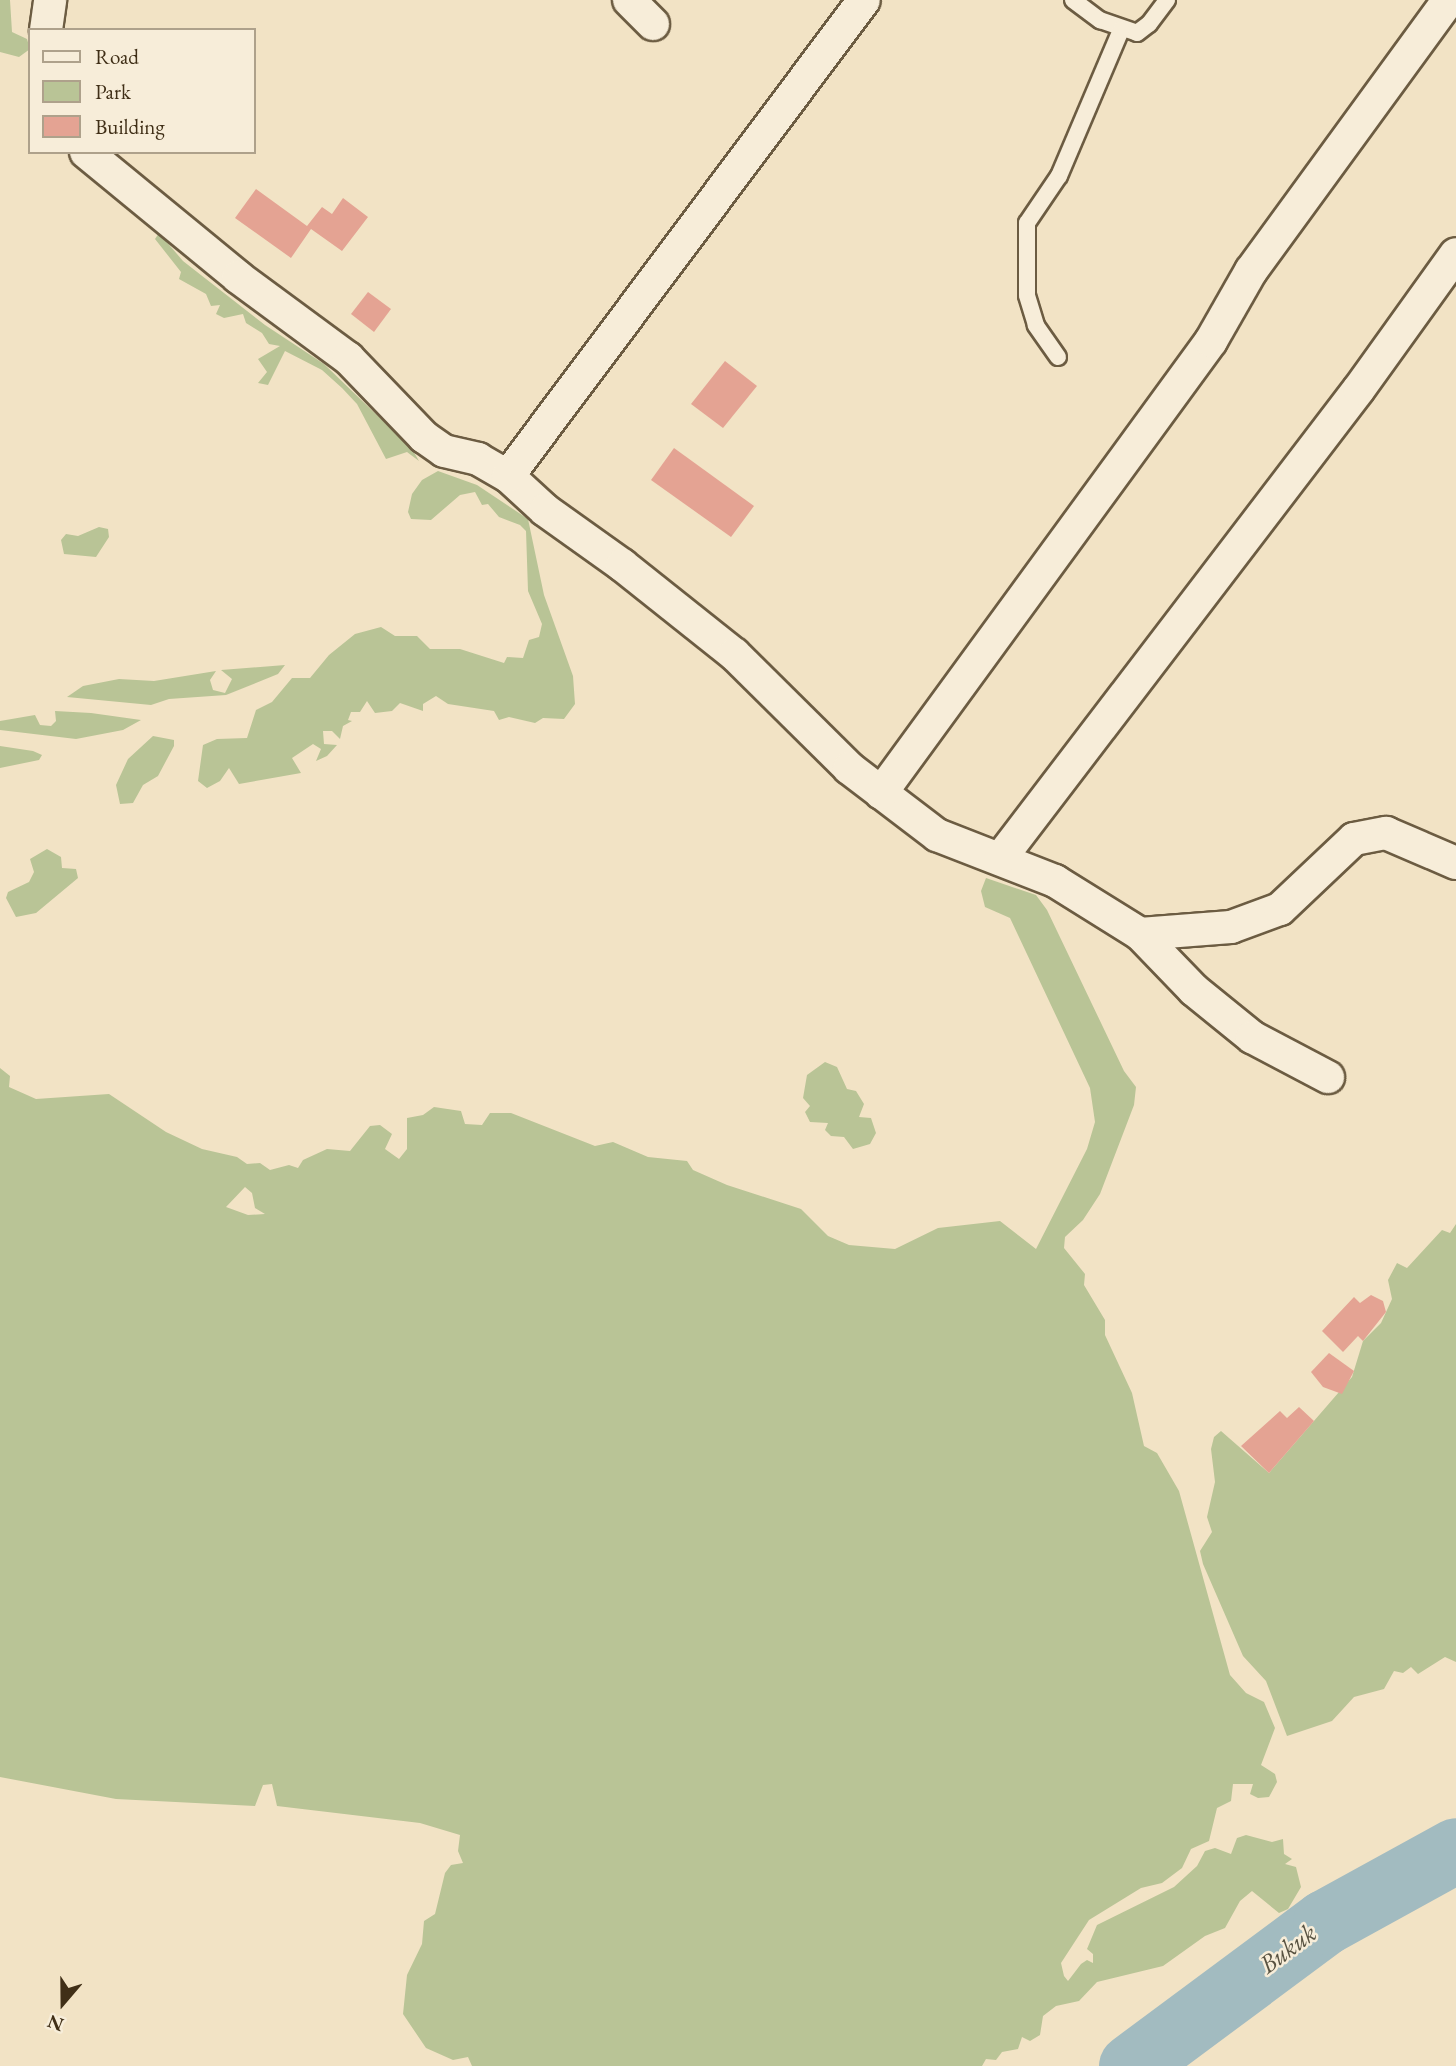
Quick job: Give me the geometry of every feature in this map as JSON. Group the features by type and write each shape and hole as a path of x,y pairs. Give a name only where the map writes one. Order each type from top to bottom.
{"street":[{"path":"46,28 50,0"},
{"path":"628,0 653,24"},
{"path":"508,476 864,0"},
{"path":"881,793 1211,341 1251,271 1445,7"},
{"path":"88,154 238,277 348,358 424,437 444,451 478,459 508,476 545,510 622,565 734,654 881,793 937,835 1055,881 1140,934 1194,990 1252,1037 1328,1077"},
{"path":"1000,859 1351,400 1456,254"},
{"path":"1140,934 1231,927 1279,909 1354,839 1386,833 1456,863"}],"lane":[{"path":"1073,0 1121,30 1137,33 1150,24 1167,0"},
{"path":"1058,357 1036,326 1027,295 1027,223 1059,176 1121,30"}],"green space":[{"path":"0,0 10,0 12,32 27,39 28,50 19,57 0,52"},
{"path":"159,233 183,261 265,325 324,364 412,449 419,461 407,452 386,459 357,404 322,370 285,351 268,385 258,383 267,372 258,359 280,346 269,344 262,333 246,323 243,314 224,318 216,314 220,305 211,306 206,294 179,279 181,272 155,239"},
{"path":"438,471 477,485 528,519 544,595 573,676 575,704 564,719 543,718 535,723 509,717 499,720 494,711 448,704 436,696 423,704 423,711 400,703 392,711 375,713 367,701 360,712 351,712 348,720 352,721 343,726 340,739 332,731 323,731 324,744 337,745 327,756 316,761 321,749 313,744 292,758 301,773 239,784 229,768 220,781 207,788 198,781 203,745 217,739 247,738 256,710 272,702 292,678 310,678 329,655 355,634 381,627 395,636 417,636 430,649 460,649 504,663 507,657 523,658 529,640 539,637 542,624 528,591 526,531 520,525 499,517 488,504 482,505 475,492 460,495 431,520 411,519 408,512 412,494 422,480"},
{"path":"99,527 108,529 109,537 96,557 64,554 61,540 66,534 78,536"},
{"path":"285,665 278,674 226,695 169,699 151,705 67,697 83,686 119,679 154,681 216,671 210,680 213,690 225,693 232,679 221,670"},
{"path":"55,711 141,720 123,730 76,739 0,730 0,721 35,715 40,725 51,726 56,721"},
{"path":"153,736 174,740 174,746 158,776 143,785 133,803 120,804 116,785 128,759"},
{"path":"0,746 42,755 39,760 0,768"},
{"path":"47,849 61,857 62,868 76,869 78,878 36,913 16,917 6,898 8,892 29,882 34,872 30,859"},
{"path":"986,878 1036,895 1047,910 1124,1071 1136,1087 1134,1105 1100,1194 1083,1220 1065,1237 1064,1248 1085,1274 1084,1285 1105,1320 1105,1335 1132,1393 1144,1446 1157,1453 1179,1491 1230,1675 1246,1693 1264,1702 1275,1728 1261,1765 1275,1774 1277,1782 1269,1797 1258,1798 1250,1794 1253,1784 1233,1784 1231,1801 1217,1808 1209,1841 1191,1849 1182,1868 1162,1883 1141,1888 1089,1920 1061,1963 1064,1976 1068,1981 1081,1964 1087,1960 1093,1963 1093,1954 1087,1949 1097,1925 1174,1887 1197,1866 1205,1851 1215,1848 1231,1854 1237,1838 1246,1835 1272,1842 1283,1839 1284,1854 1292,1859 1285,1864 1296,1867 1301,1887 1288,1909 1279,1913 1252,1891 1240,1901 1225,1928 1205,1936 1163,1966 1097,1982 1079,2001 1056,2006 1043,2016 1040,2035 1030,2041 1022,2037 1018,2049 1002,2052 996,2060 986,2059 982,2066 472,2066 468,2057 453,2060 426,2048 403,2014 407,1975 422,1944 424,1921 435,1914 445,1873 451,1865 463,1863 458,1851 460,1835 420,1823 277,1806 272,1784 263,1785 255,1806 116,1799 0,1777 0,1068 10,1076 9,1087 36,1099 109,1094 166,1132 202,1149 237,1157 247,1164 260,1163 270,1170 289,1165 298,1168 303,1160 327,1149 350,1151 370,1126 380,1125 392,1134 385,1149 399,1159 407,1149 407,1118 423,1115 434,1107 461,1111 465,1124 482,1125 490,1113 511,1113 595,1146 613,1142 648,1157 687,1161 693,1170 727,1185 801,1209 828,1236 849,1245 895,1249 938,1228 1000,1221 1036,1249 1087,1149 1095,1122 1090,1088 1010,918 985,907 981,891","holes":["245,1187 252,1193 255,1208 265,1214 248,1215 226,1207"]},
{"path":"825,1062 837,1067 847,1089 856,1091 864,1104 859,1117 871,1118 876,1133 870,1144 853,1149 844,1137 831,1136 825,1130 828,1123 810,1122 805,1112 810,1106 803,1098 807,1075"},
{"path":"1456,1224 1456,1662 1445,1657 1418,1674 1411,1667 1403,1673 1394,1671 1384,1689 1354,1697 1332,1721 1287,1736 1266,1681 1243,1656 1203,1564 1200,1551 1212,1532 1207,1517 1215,1482 1211,1449 1214,1437 1221,1431 1269,1473 1352,1377 1363,1341 1381,1323 1392,1299 1388,1280 1397,1263 1407,1268 1442,1230 1450,1233"}],"building":[{"path":"256,189 307,226 322,207 332,214 343,198 368,217 342,251 311,229 291,258 235,218"},
{"path":"368,292 391,309 374,332 351,314"},
{"path":"725,361 757,386 723,428 691,404"},
{"path":"674,448 754,506 731,537 651,480"},
{"path":"1371,1295 1383,1301 1386,1312 1363,1341 1358,1336 1343,1352 1322,1331 1354,1297 1360,1303"},
{"path":"1329,1353 1354,1371 1342,1394 1323,1387 1311,1372"},
{"path":"1299,1407 1314,1421 1269,1473 1241,1446 1280,1411 1287,1418"}],"waterway":[{"name":"Bukuk","path":"1131,2066 1325,1922 1456,1850"}]}
